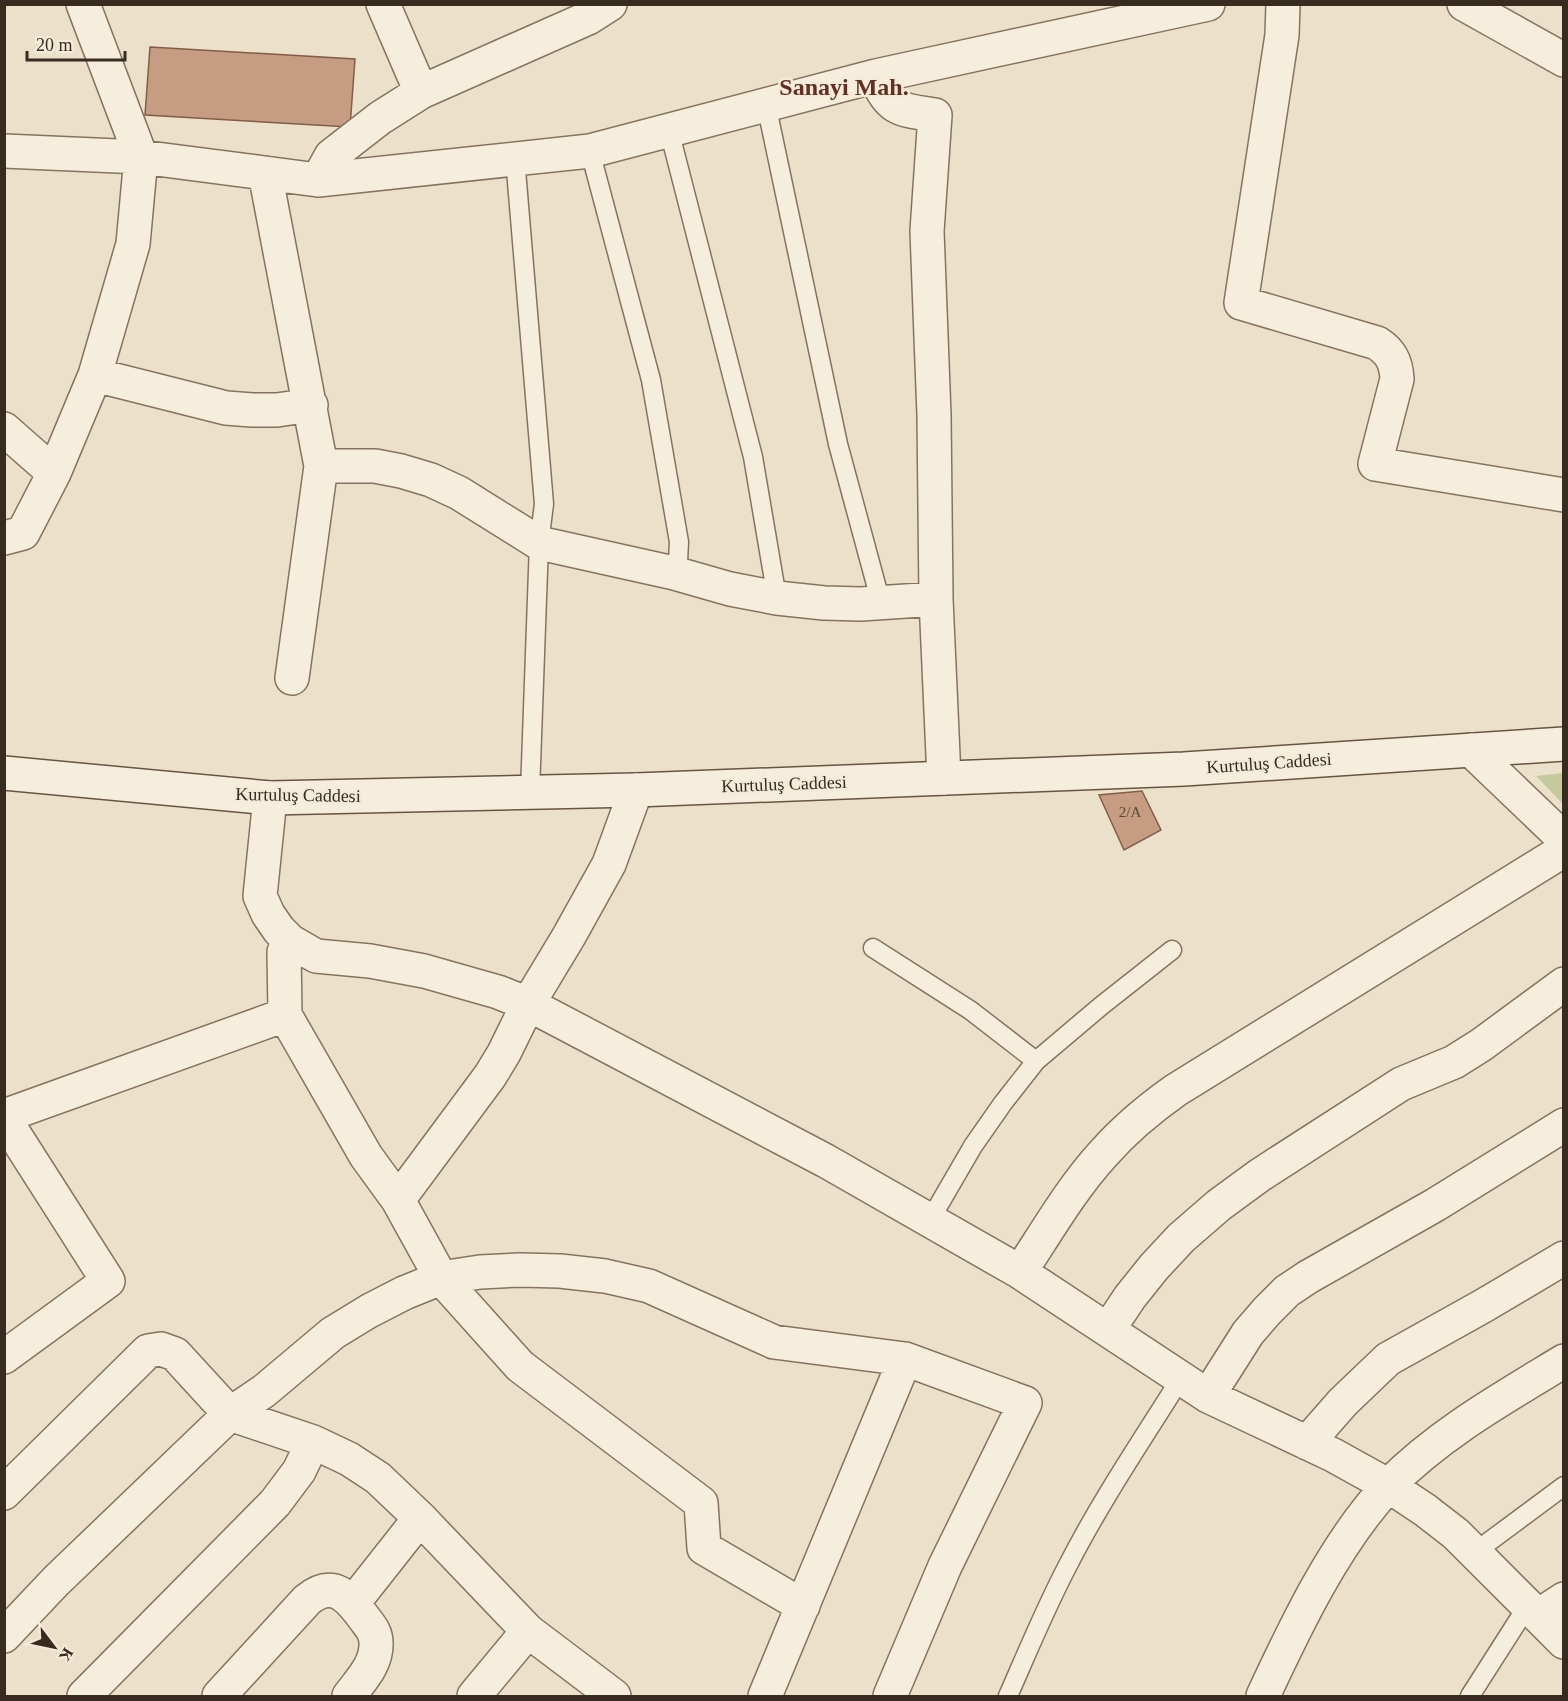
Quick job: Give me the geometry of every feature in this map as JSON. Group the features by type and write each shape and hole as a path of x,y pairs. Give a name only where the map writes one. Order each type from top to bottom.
{"street":[{"path":"4,538 23,533 54,473 95,375 133,244 141,157 83,4"},
{"path":"383,4 421,92"},
{"path":"318,180 331,156 380,118 421,92 588,18 610,4"},
{"path":"4,151 141,157 318,180 590,151 876,76 1208,4"},
{"path":"1283,4 1282,35 1241,303 1377,343 1393,357 1396,379 1375,464 1563,495"},
{"path":"1464,4 1563,60"},
{"path":"876,76 880,88 901,110 935,116 927,231 934,415 936,599 944,777"},
{"path":"265,173 321,466 292,678"},
{"path":"95,375 226,408 277,410 311,405"},
{"path":"4,429 54,473"},
{"path":"321,466 375,466 431,480 459,493 538,543 674,573 730,589 777,598 824,603 880,603 936,599"},
{"name":"Kurtuluş Caddesi","path":"4,773 270,798 636,790 1184,769 1563,744"},
{"path":"1471,750 1563,839"},
{"path":"398,1200 490,1076 504,1053 528,1004 609,864 636,790"},
{"path":"270,798 260,896 268,914 290,941 316,956 370,961 424,971 498,992 528,1004 826,1161 1020,1272 1208,1396 1364,1470 1389,1486 1425,1510 1543,1607 1563,1642"},
{"path":"1020,1272 1101,1156 1127,1128 1150,1108 1563,850"},
{"path":"290,941 284,952 285,1015 366,1156 398,1200 441,1278 520,1366 700,1503 704,1548 803,1606"},
{"path":"1108,1330 1130,1297 1155,1267 1181,1238 1219,1205 1260,1175 1401,1084 1454,1062 1481,1045 1563,984"},
{"path":"4,1357 108,1281 4,1117 285,1015"},
{"path":"1208,1396 1248,1334 1287,1291 1435,1205 1563,1125"},
{"path":"1307,1443 1343,1402 1388,1359 1563,1258"},
{"path":"4,1636 56,1581 230,1414 264,1390 333,1333 404,1293 441,1278 480,1272 560,1271 605,1276 649,1286 774,1342 905,1359 1024,1403 945,1566 890,1696"},
{"path":"4,1493 148,1351 161,1349 175,1354 230,1414 313,1442 349,1459 378,1478 420,1518 528,1631 614,1696"},
{"path":"765,1696 905,1359"},
{"path":"1263,1696 1328,1569 1359,1523 1389,1486 1430,1449 1472,1417 1563,1361"},
{"path":"84,1696 275,1503 299,1471 313,1442"},
{"path":"353,1603 420,1518"},
{"path":"219,1696 315,1594 325,1590 346,1595 375,1633 375,1654 369,1670 349,1696"},
{"path":"474,1696 528,1631"}],"lane":[{"path":"766,105 838,444 880,603"},
{"path":"669,130 753,457 777,598"},
{"path":"590,151 651,380 679,542 678,561 674,573"},
{"path":"515,158 544,504 538,543 530,792"},
{"path":"873,948 970,1010 1036,1061"},
{"path":"930,1220 973,1146 1036,1061 1172,950"},
{"path":"1008,1696 1067,1566 1102,1504 1181,1378"},
{"path":"1475,1552 1563,1486"},
{"path":"1470,1696 1543,1607"}],"green space":[{"path":"1564,773 1563,804 1536,776"}],"building":[{"path":"150,47 355,59 350,127 145,115"},
{"path":"1142,791 1161,830 1124,850 1099,795"}],"district":[{"name":"Sanayi Mah.","path":"844,87"}]}
